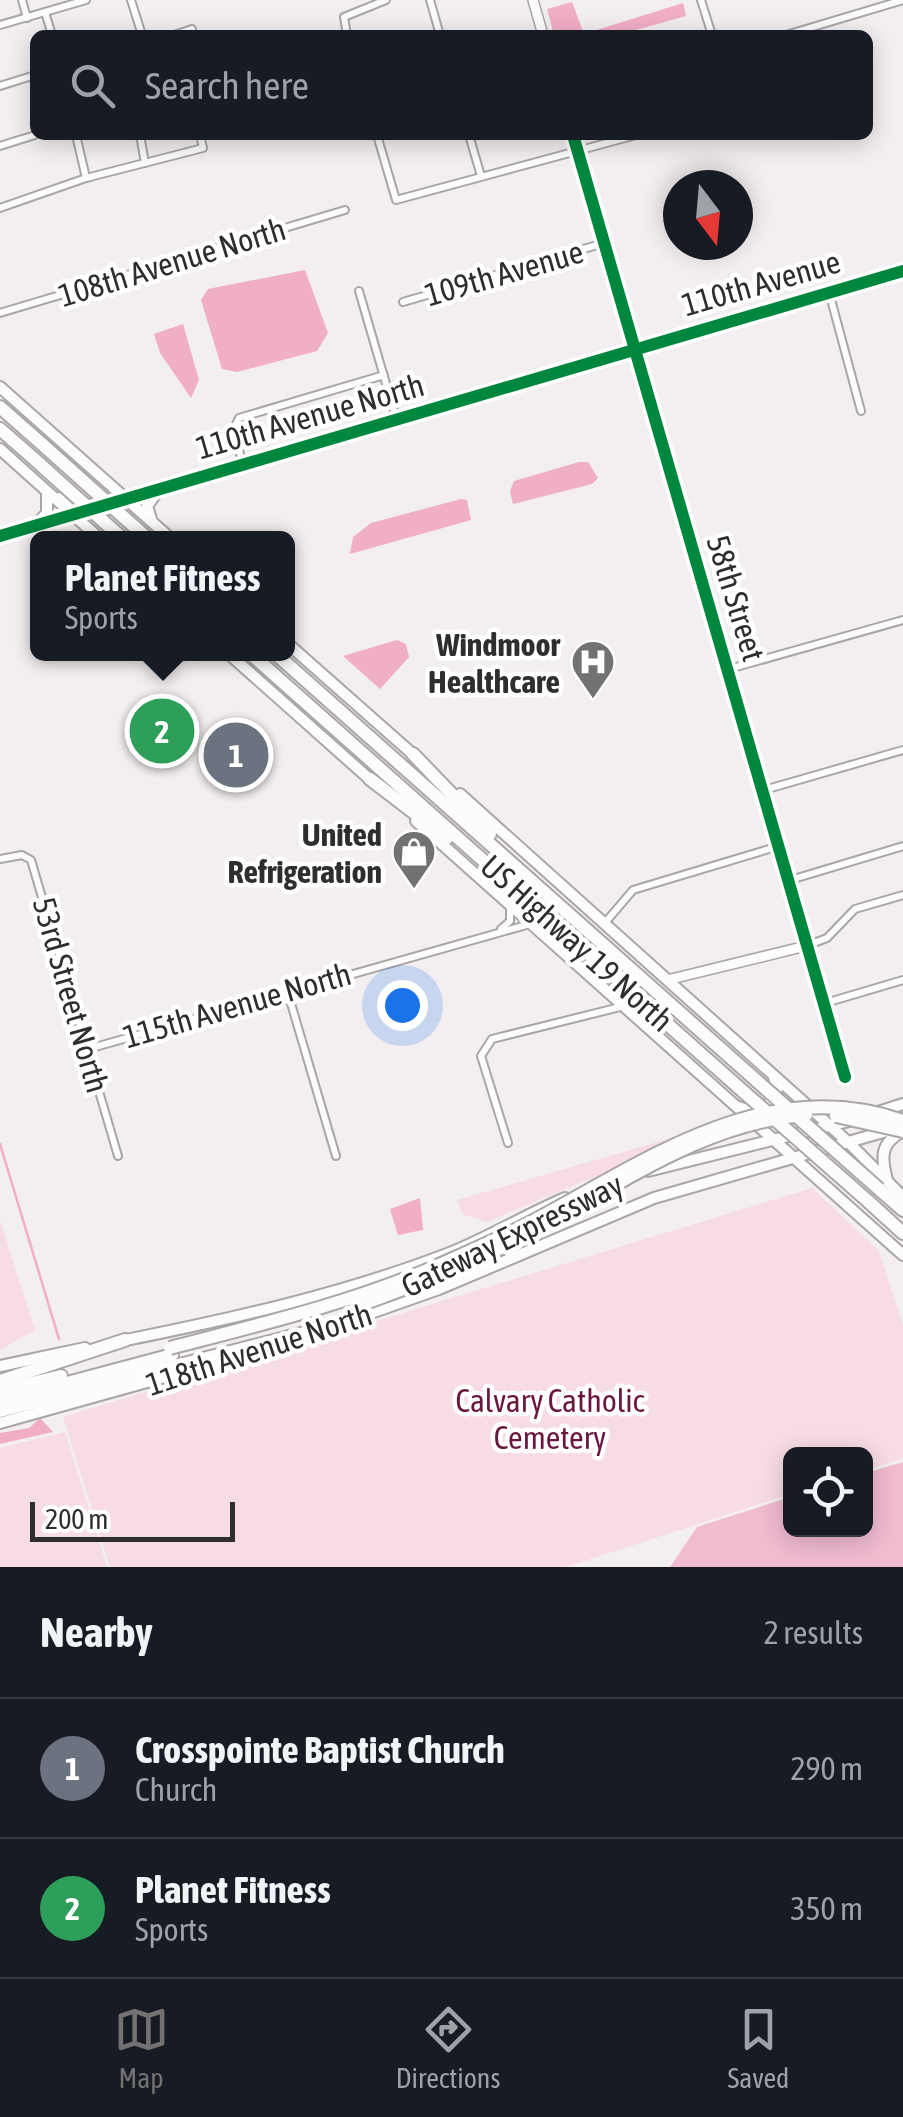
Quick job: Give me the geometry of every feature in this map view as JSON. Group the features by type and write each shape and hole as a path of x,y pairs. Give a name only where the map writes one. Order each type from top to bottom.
{"highway":[{"path":"0,407 137,531"},
{"path":"0,429 114,531"},
{"name":"US Highway 19 North","path":"259,661 903,1233"},
{"name":"US Highway 19 North","path":"284,661 756,1081 884,1185 903,1210"},
{"path":"412,754 547,894"},
{"path":"370,779 506,880"},
{"name":"Gateway Expressway","path":"0,1400 292,1316 428,1270 531,1222 692,1135 734,1120 780,1108 852,1108 903,1127"},
{"path":"0,1410 344,1323"},
{"path":"0,1381 125,1340"},
{"name":"Gateway Expressway","path":"0,1391 171,1352"}],"main road":[{"path":"0,387 162,531"},
{"path":"35,480 49,482 66,464 54,435"},
{"path":"0,449 94,531"},
{"path":"86,464 102,531"},
{"path":"154,524 148,506 160,488"},
{"path":"48,492 69,503 98,506 154,524"},
{"path":"36,525 47,513 48,492"},
{"path":"295,649 848,1142 884,1185 902,1196"},
{"path":"237,661 774,1142 848,1142 903,1127"},
{"path":"738,1106 754,1110 768,1105 776,1090 774,1078"},
{"path":"803,1103 806,1144 822,1182 903,1254"},
{"path":"806,1144 830,1126 903,1104"},
{"path":"737,1150 746,1138 748,1116"},
{"path":"884,1185 882,1154 886,1142 903,1127"},
{"path":"763,1131 866,1159"},
{"name":"118th Avenue North","path":"0,1366 125,1340 376,1278 453,1252 586,1190 774,1142 806,1144"},
{"path":"806,1144 822,1182"},
{"name":"118th Avenue North","path":"0,1423 174,1377 344,1323 451,1284 654,1198 806,1144"},
{"path":"857,1213 844,1184 853,1174 864,1171 902,1196"}],"street":[{"path":"22,0 27,18"},
{"path":"0,25 86,0"},
{"path":"131,0 140,30"},
{"path":"346,30 344,17 386,0"},
{"path":"430,0 439,30"},
{"path":"534,0 543,30"},
{"path":"702,0 711,30"},
{"path":"803,30 903,0"},
{"path":"45,12 50,30"},
{"path":"0,86 30,77"},
{"path":"0,146 30,136"},
{"path":"77,140 86,178"},
{"path":"141,140 146,164"},
{"path":"0,208 86,178 203,148 201,140"},
{"path":"378,140 396,200 619,140"},
{"path":"470,140 481,176"},
{"name":"58th Street","path":"574,140 845,1077"},
{"name":"108th Avenue North","path":"0,313 345,210"},
{"name":"109th Avenue","path":"403,302 604,243"},
{"name":"110th Avenue","path":"634,348 903,270"},
{"path":"359,291 396,420"},
{"path":"829,292 861,411"},
{"name":"110th Avenue North","path":"0,536 634,348"},
{"path":"243,464 234,424 248,415 384,375"},
{"path":"729,668 903,620"},
{"path":"764,790 903,750"},
{"path":"604,925 633,890 780,846"},
{"path":"787,881 903,846"},
{"name":"53rd Street North","path":"3,858 22,855 31,860 118,1156"},
{"path":"666,980 806,946 827,938 855,909 903,895"},
{"path":"502,929 510,920 510,906"},
{"name":"115th Avenue North","path":"88,1049 530,924"},
{"path":"687,999 687,986 699,975"},
{"path":"822,1004 903,980"},
{"path":"597,1009 604,1004 605,989"},
{"path":"287,990 336,1156"},
{"path":"508,1143 481,1056 492,1039 597,1009 624,1006"}],"green space":[{"path":"717,1125 487,1222 462,1214 457,1200"},
{"name":"Calvary Catholic Cemetery","path":"812,1188 879,1251 903,1325 903,1458 873,1468 873,1447 783,1447 783,1496 566,1567 110,1567 63,1417"},
{"path":"0,1220 35,1330 0,1350"},
{"path":"65,1432 107,1567 0,1567 0,1448"}],"shaded area":[{"path":"572,2 582,30 553,30 547,9"},
{"path":"683,3 686,16 636,30 597,30"},
{"path":"305,270 328,333 317,351 237,372 222,369 201,300 208,289"},
{"path":"183,324 199,380 191,398 160,353 154,334"},
{"path":"588,462 598,478 592,484 513,504 510,491 514,481"},
{"path":"467,500 471,520 350,554 353,537 371,523"},
{"path":"397,640 406,644 409,657 380,689 343,656"},
{"path":"420,1198 423,1230 398,1235 390,1209"},
{"path":"40,1418 53,1432 0,1444 0,1433 29,1428"},
{"path":"903,1462 903,1567 670,1567 697,1527 783,1499 783,1537 873,1537 873,1471"}],"waterway":[{"path":"0,1144 59,1339"}],"cycle path":[{"path":"574,140 845,1077"},
{"path":"0,536 903,271"}],"place":[{"name":"Windmoor Healthcare","path":"593,700"},
{"name":"Planet Fitness","path":"162,731"},
{"name":"Crosspointe Baptist Church","path":"236,755"},
{"name":"United Refrigeration","path":"414,890"}]}
